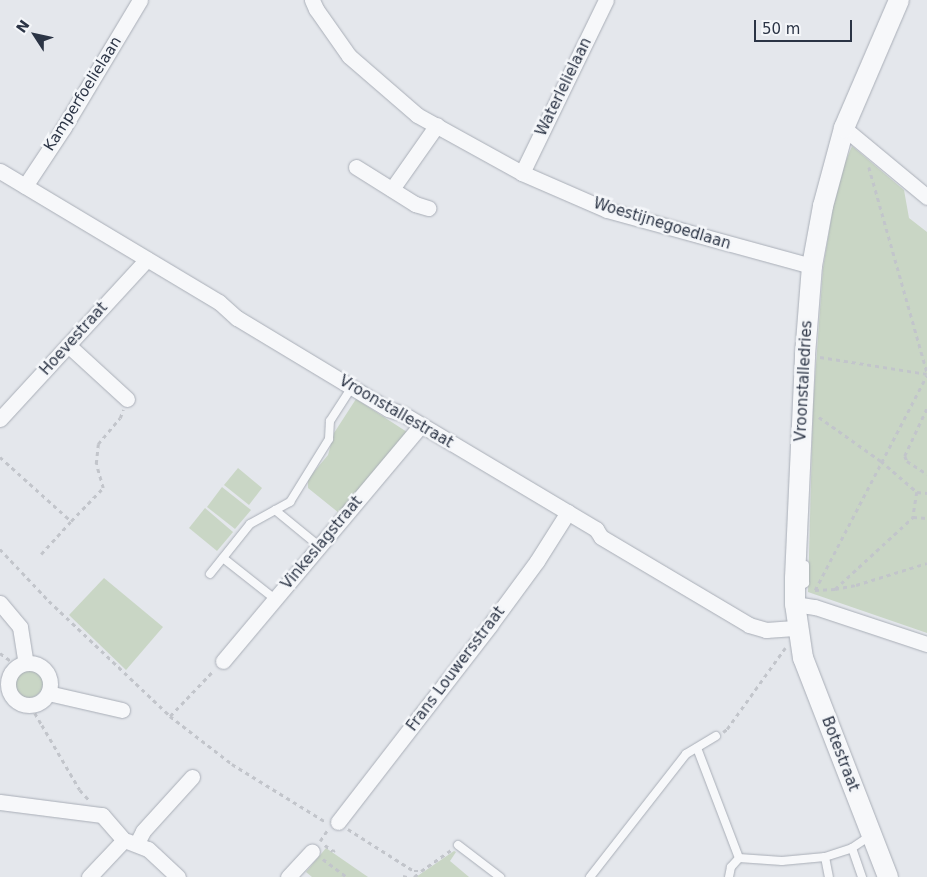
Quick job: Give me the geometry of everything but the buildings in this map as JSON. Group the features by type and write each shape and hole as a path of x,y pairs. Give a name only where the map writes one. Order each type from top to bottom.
{"street":[{"name":"Kamperfoelielaan","path":"25,186 69,119 140,0"},
{"name":"Woestijnegoedlaan","path":"312,0 316,9 349,56 417,114 522,173 606,210 812,266"},
{"name":"Waterlelielaan","path":"522,173 606,0"},
{"name":"Vroonstalledries","path":"798,628 795,597 803,548 802,406 812,266 822,206 844,128 899,0"},
{"path":"392,188 437,125"},
{"path":"844,128 862,144 924,189"},
{"path":"356,167 415,204 428,208"},
{"name":"Vroonstallestraat","path":"0,171 218,302 237,318 388,409 403,414 596,528 601,537 749,625 766,630 798,628"},
{"name":"Hoevestraat","path":"0,419 147,259"},
{"path":"68,345 126,399"},
{"name":"Vinkeslagstraat","path":"223,660 421,425"},
{"name":"Frans Louwersstraat","path":"335,822 490,625 537,561 568,512"},
{"path":"795,597 815,607 927,644"},
{"path":"0,603 20,627 22,664"},
{"name":"Botestraat","path":"798,628 803,658 888,877"},
{"path":"22,664 37,665 46,672 50,682 48,693 35,704 27,705 16,701 4,684 11,673 22,664"},
{"path":"48,693 122,710"},
{"path":"89,877 143,831 192,777"},
{"path":"0,802 102,815 130,842 148,849 178,877"},
{"path":"288,877 316,846"}],"lane":[{"path":"210,574 250,524 290,502 329,439 330,421 337,407 352,387"},
{"path":"275,510 319,546"},
{"path":"222,558 275,599"},
{"path":"594,876 686,754 716,736"},
{"path":"697,748 739,858"},
{"path":"739,858 782,861 825,857 852,848 871,836"},
{"path":"458,845 500,877"},
{"path":"852,848 862,877"},
{"path":"825,857 829,877"},
{"path":"729,877 731,867 739,858"}],"path":[{"path":"816,590 927,374 862,144"},
{"path":"805,354 927,374"},
{"path":"41,554 104,488 96,464 98,444 120,418 126,399"},
{"path":"802,406 881,461 917,492 927,493"},
{"path":"927,409 906,456 907,461 927,474"},
{"path":"0,457 71,522"},
{"path":"834,589 913,517 917,492"},
{"path":"913,517 927,518"},
{"path":"0,549 49,601 170,716 232,764 324,822 335,822 414,871 421,871"},
{"path":"795,597 816,590 856,585 927,563"},
{"path":"716,736 727,729 798,628"},
{"path":"0,653 22,664"},
{"path":"170,716 223,660"},
{"path":"35,704 35,712 69,772 80,790 102,815"},
{"path":"316,846 335,822"},
{"path":"414,877 458,845"},
{"path":"316,846 335,850"},
{"path":"316,846 347,877"},
{"path":"403,876 407,877"}],"green space":[{"path":"852,146 904,190 909,218 927,232 927,633 808,592 813,406 823,268 833,208 845,163"},
{"path":"356,399 407,432 339,513 308,488 308,479 328,455 334,433"},
{"path":"238,468 262,488 249,505 224,485"},
{"path":"222,487 251,510 235,529 207,507"},
{"path":"205,508 233,532 217,551 189,528"},
{"path":"104,578 163,627 126,670 69,615"},
{"path":"28,668 39,672 43,683 39,694 28,698 17,694 13,683 17,672"},
{"path":"326,848 368,877 312,877 306,872"},
{"path":"454,851 456,852 450,861 469,877 416,877"}]}
